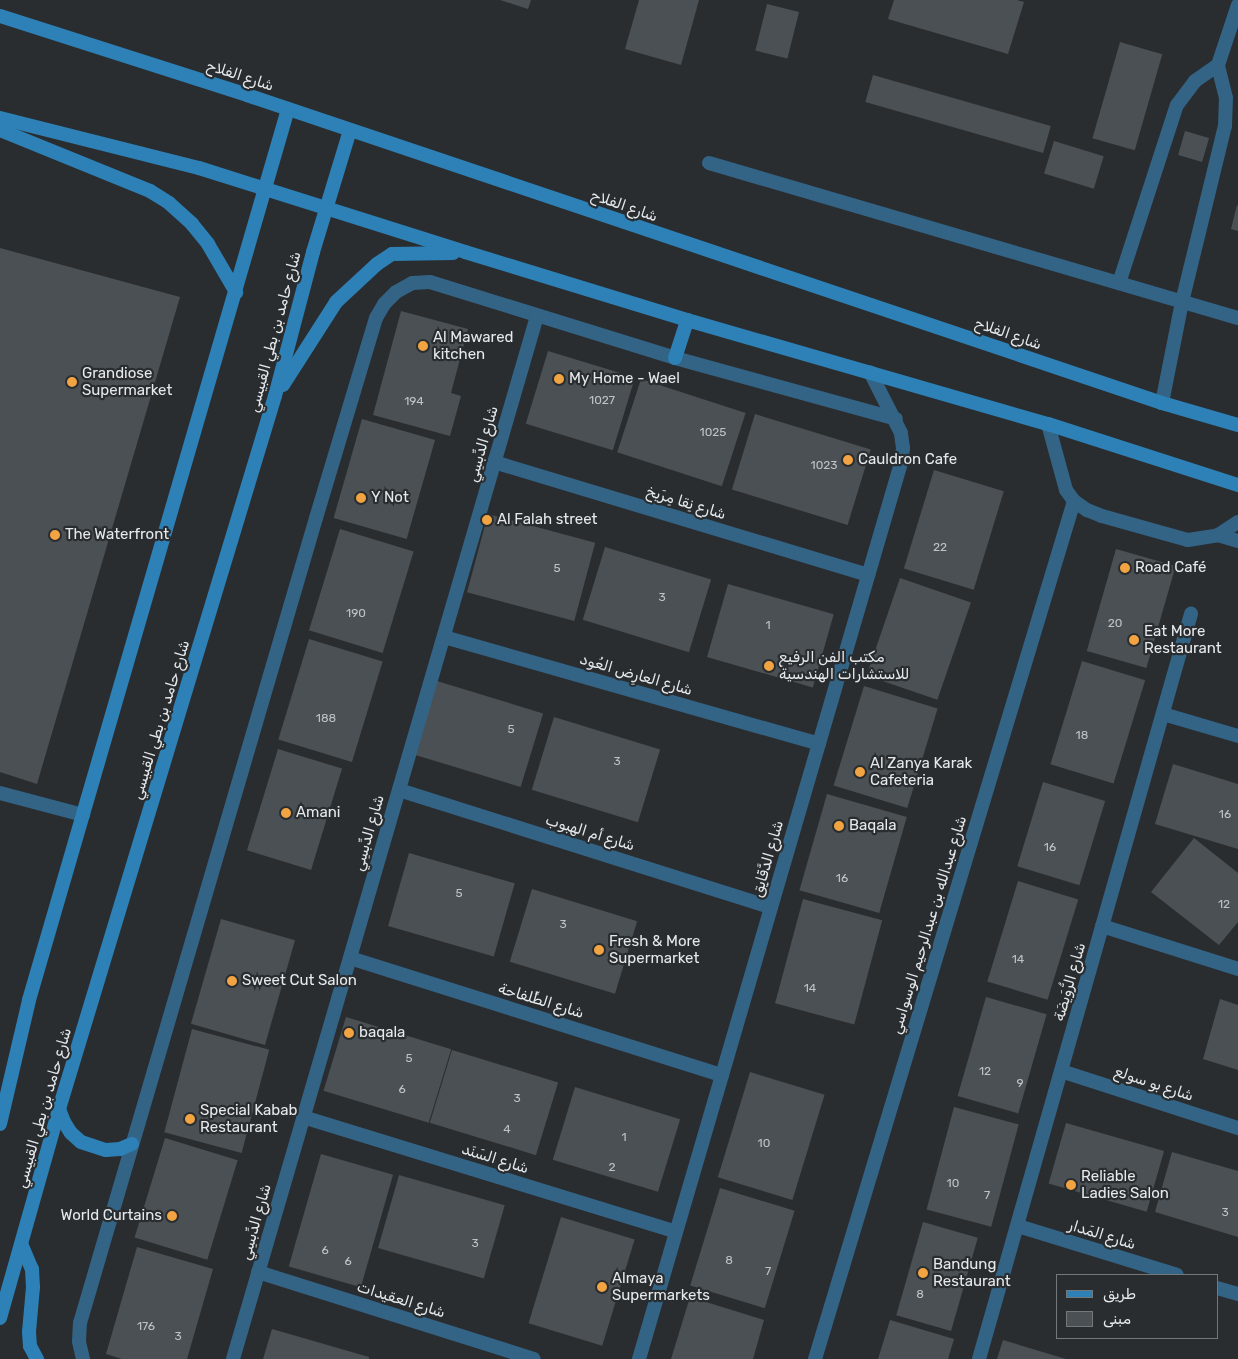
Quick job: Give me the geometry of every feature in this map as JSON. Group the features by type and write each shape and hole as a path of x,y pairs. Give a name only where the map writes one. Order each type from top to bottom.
{"main road":[{"name":"شارع الفلاح","path":"0,16 288,109 1162,403 1238,425"},
{"path":"0,1085 29,1000 288,109"},
{"path":"0,118 199,168 687,320 1048,424 1238,485"},
{"path":"0,130 150,191 169,203 192,224 208,244 236,292"},
{"name":"شارع حامد بن بطي القبيسي","path":"0,1318 60,1109 275,396 326,208 350,130"},
{"path":"275,396 336,302 377,264 392,254 465,252"},
{"path":"675,358 687,320"},
{"path":"0,1124 29,1000"},
{"path":"60,1109 64,1122 71,1133 87,1145 106,1150 120,1149 132,1144"},
{"path":"22,1246 32,1269 33,1287 29,1332 30,1346 37,1359"}],"street":[{"path":"1162,403 1182,302 1225,126 1226,98 1218,65 1238,5"},
{"path":"1119,283 1177,105 1195,81 1218,65"},
{"path":"709,164 1238,318"},
{"path":"83,1359 78,1341 80,1323 376,318 384,304 396,292 412,283 430,282 675,358 896,419"},
{"name":"شارع الدِّبسِي","path":"232,1359 537,316"},
{"name":"شارع الدَّقَايِق","path":"639,1359 901,463 903,448 896,419 870,372"},
{"path":"1048,424 1061,478 1074,501 1102,516 1178,538 1199,540 1218,535 1238,522"},
{"name":"شارع نِقا مِرَيخ","path":"494,462 868,575"},
{"name":"شارع عبدالله بن عبدالرحيم الوسواسي","path":"815,1359 1074,501"},
{"path":"1218,535 1238,541"},
{"name":"شارع الرُّوَيضَة","path":"979,1359 1191,614"},
{"name":"شارع العارِض العُود","path":"444,637 819,744"},
{"path":"1163,714 1238,736"},
{"name":"شارع أم الهبوب","path":"399,790 771,907"},
{"path":"0,793 83,815"},
{"path":"1102,926 1238,968"},
{"name":"شارع الطِّلفاحة","path":"350,958 722,1075"},
{"name":"شارع بو سولع","path":"1061,1072 1238,1128"},
{"name":"شارع السَنَد","path":"303,1117 676,1232"},
{"name":"شارع المَدار","path":"1018,1226 1174,1274"},
{"name":"شارع العقيدات","path":"258,1272 534,1359"},
{"path":"1218,1288 1238,1294"}],"building":[{"path":"500,0 531,0 528,9"},
{"path":"639,0 699,0 681,65 625,49"},
{"path":"894,0 1017,0 1024,2 1008,54 888,19"},
{"path":"767,4 799,12 787,59 755,51"},
{"path":"1120,42 1162,54 1135,150 1092,138"},
{"path":"873,75 1051,126 1043,153 865,102"},
{"path":"1185,131 1209,138 1202,162 1178,155"},
{"path":"1054,141 1104,156 1094,189 1044,174"},
{"path":"1238,206 1238,231 1231,229"},
{"name":"The Waterfront","path":"0,248 180,297 37,784 0,772"},
{"path":"401,311 468,329 451,393 461,396 450,436 373,415"},
{"path":"548,351 635,378 613,450 526,424"},
{"path":"641,379 746,413 722,486 617,452"},
{"path":"755,414 871,449 848,525 732,490"},
{"path":"362,419 435,440 407,539 334,518"},
{"path":"934,470 1004,491 974,590 904,568"},
{"path":"488,514 595,543 574,621 467,592"},
{"path":"340,529 414,552 383,653 309,630"},
{"path":"605,547 711,579 689,652 583,620"},
{"path":"1116,549 1176,566 1146,668 1087,651"},
{"path":"900,578 971,602 937,700 866,675"},
{"path":"728,584 834,614 813,687 707,657"},
{"path":"309,639 383,662 352,762 278,739"},
{"path":"1082,661 1145,680 1114,784 1050,764"},
{"path":"437,681 543,713 521,787 414,755"},
{"path":"864,686 938,709 907,808 834,785"},
{"path":"554,717 660,749 638,822 532,790"},
{"path":"278,749 342,769 311,870 247,850"},
{"path":"1173,764 1238,784 1238,849 1155,824"},
{"path":"1043,782 1105,801 1079,885 1017,866"},
{"path":"827,794 907,817 879,913 799,890"},
{"path":"1194,838 1238,873 1238,922 1219,945 1151,892"},
{"path":"409,853 515,883 494,956 388,926"},
{"path":"1018,881 1078,899 1048,1000 987,981"},
{"path":"532,889 637,921 615,994 510,962"},
{"path":"803,899 882,920 854,1025 775,1003"},
{"path":"221,919 295,940 265,1045 191,1024"},
{"path":"986,997 1047,1014 1018,1113 958,1096"},
{"path":"1220,999 1238,1005 1238,1070 1203,1059"},
{"path":"346,1017 451,1049 429,1123 323,1091"},
{"path":"192,1029 269,1050 242,1153 164,1132"},
{"path":"452,1050 558,1082 536,1155 430,1123"},
{"path":"750,1072 825,1095 792,1200 718,1177"},
{"path":"575,1087 680,1119 658,1192 553,1160"},
{"path":"954,1107 1019,1124 991,1227 927,1209"},
{"path":"1066,1123 1164,1151 1147,1212 1049,1184"},
{"path":"165,1138 238,1160 207,1260 135,1237"},
{"path":"1172,1152 1238,1171 1238,1237 1155,1212"},
{"path":"321,1154 393,1175 361,1287 289,1266"},
{"path":"399,1175 505,1205 484,1278 378,1248"},
{"path":"720,1188 795,1211 765,1308 690,1286"},
{"path":"561,1217 635,1240 602,1346 529,1323"},
{"path":"923,1222 978,1238 951,1331 896,1315"},
{"path":"137,1247 213,1269 187,1359 122,1359 106,1354"},
{"path":"690,1297 764,1320 753,1359 671,1359"},
{"path":"890,1320 954,1339 948,1359 878,1359"},
{"path":"272,1329 369,1357 369,1359 263,1359"},
{"path":"1003,1340 1066,1359 997,1359"}],"place":[{"name":"Al Mawared kitchen","path":"423,346"},
{"name":"My Home - Wael","path":"559,379"},
{"name":"Grandiose Supermarket","path":"72,382"},
{"name":"Cauldron Cafe","path":"848,460"},
{"name":"Y Not","path":"361,498"},
{"name":"Al Falah street","path":"487,520"},
{"name":"The Waterfront","path":"55,535"},
{"name":"Road Café","path":"1125,568"},
{"name":"Eat More Restaurant","path":"1134,640"},
{"name":"مكتب الفن الرفيع للاستشارات الهندسية","path":"769,666"},
{"name":"Al Zanya Karak Cafeteria","path":"860,772"},
{"name":"Amani","path":"286,813"},
{"name":"Baqala","path":"839,826"},
{"name":"Fresh & More Supermarket","path":"599,950"},
{"name":"Sweet Cut Salon","path":"232,981"},
{"name":"baqala","path":"349,1033"},
{"name":"Special Kabab Restaurant","path":"190,1119"},
{"name":"Reliable Ladies Salon","path":"1071,1185"},
{"name":"World Curtains","path":"172,1216"},
{"name":"Bandung Restaurant","path":"923,1273"},
{"name":"Almaya Supermarkets","path":"602,1287"}]}
